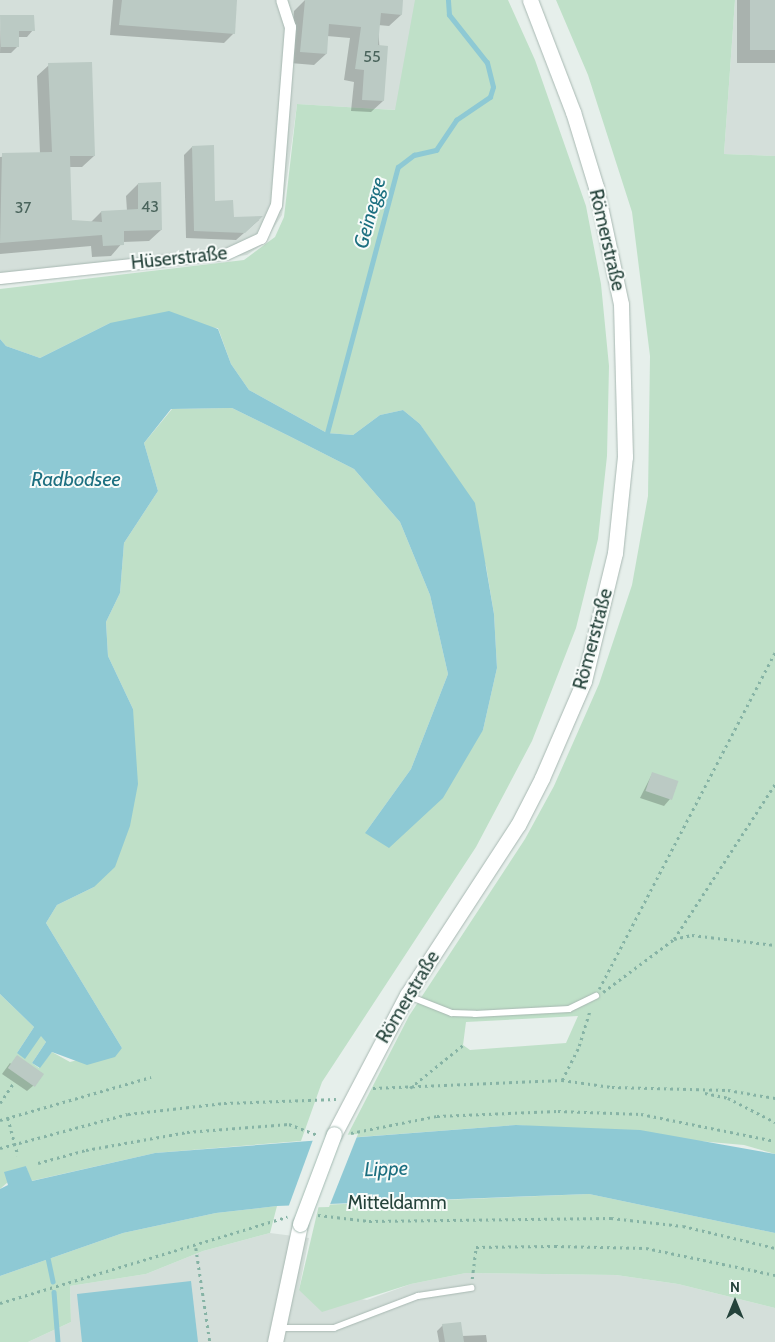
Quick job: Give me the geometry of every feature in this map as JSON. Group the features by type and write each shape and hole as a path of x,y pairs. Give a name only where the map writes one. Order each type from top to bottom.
{"main road":[{"name":"Römerstraße","path":"276,1335 299,1220 334,1134 353,1093 407,995 518,826 542,778 584,681 615,553 626,457 621,304 596,188 573,112 530,0"}],"street":[{"name":"Hüserstraße","path":"0,278 226,254 261,238 276,205 290,27 281,0"}],"lane":[{"path":"407,995 452,1013 475,1014 569,1009 596,996"},
{"path":"276,1335 334,1328 418,1296 471,1288"}],"path":[{"path":"562,1080 579,1046 596,996 775,652"},
{"path":"596,996 674,938 775,784"},
{"path":"674,938 692,935 775,945"},
{"path":"410,1089 463,1045"},
{"path":"0,1120 151,1077"},
{"path":"0,1148 128,1114 353,1093 562,1080 701,1092 728,1098 775,1122"},
{"path":"0,1103 14,1082"},
{"path":"701,1092 728,1090 775,1098"},
{"path":"361,1133 437,1116 558,1111 641,1114 775,1141"},
{"path":"8,1118 18,1156"},
{"path":"38,1163 86,1150 187,1132 289,1124 313,1135"},
{"name":"Mitteldamm","path":"315,1216 369,1221 611,1218 683,1226 775,1248"},
{"path":"0,1303 196,1248 264,1221 299,1220"},
{"path":"471,1288 476,1247 646,1248 775,1275"},
{"path":"196,1248 210,1342"}],"shaded area":[{"path":"0,0 416,0 396,110 297,104 282,215 263,244 247,255 0,285"},
{"path":"735,0 775,0 775,156 724,154"},
{"path":"270,1233 309,1238 299,1290 367,1300 411,1284 466,1273 616,1275 678,1284 775,1308 775,1342 28,1342 71,1322 70,1286 146,1274 203,1251"}],"green space":[{"path":"415,0 508,0 535,60 586,206 601,284 609,366 607,456 598,539 576,628 532,741 476,847 322,1082 301,1141 155,1153 31,1181 26,1166 0,1189 0,994 34,1027 17,1053 41,1035 46,1042 32,1063 39,1068 52,1052 70,1062 122,1048 46,923 57,905 94,887 133,709 108,656 106,622 120,593 124,543 158,491 144,443 172,409 232,408 289,436 354,469 400,522 430,595 448,674 411,769 365,833 483,730 497,668 494,614 486,566 439,453 420,424 403,410 380,415 353,435 327,433 249,390 231,364 218,328 110,323 40,358 6,346 0,339 0,289 244,260 275,237 284,217 297,104 395,110"},
{"path":"556,0 735,0 724,154 775,156 775,1154 744,1145 516,1125 346,1138 409,1016 525,839 554,786 599,684 632,585 648,496 650,356 632,212 588,75","holes":["578,1016 566,1043 470,1050 463,1045 466,1022"]},
{"path":"589,1194 775,1233 775,1308 678,1284 616,1275 466,1273 411,1284 322,1312 299,1290 319,1205"},
{"path":"277,1206 270,1233 203,1251 146,1274 70,1286 71,1322 28,1342 0,1342 0,1276 123,1233 216,1213"}],"water":[{"name":"Radbodsee","path":"169,311 218,329 231,364 249,390 327,433 353,435 380,415 403,410 420,424 475,503 494,614 497,668 483,730 443,798 389,848 365,833 411,769 448,674 430,595 400,522 354,469 289,436 232,408 171,409 144,443 158,491 124,543 120,593 106,622 108,656 133,709 138,784 130,826 115,867 94,887 57,905 46,923 122,1048 115,1057 87,1065 52,1052 40,1068 32,1063 46,1042 41,1036 25,1059 17,1053 34,1027 0,994 0,339 6,346 40,358 110,323"},
{"name":"Lippe","path":"516,1125 640,1130 775,1154 775,1233 589,1194 277,1206 216,1213 123,1233 0,1276 0,1189 8,1185 4,1172 26,1166 32,1181 155,1153"},
{"path":"191,1281 198,1342 82,1342 77,1294"}],"pier":[{"path":"358,1134 329,1207 288,1208 314,1137"}],"building":[{"path":"122,0 237,0 235,34 119,25"},
{"path":"305,0 403,0 402,15 381,13 378,45 388,46 384,101 362,100 364,70 355,69 361,27 329,24 327,54 300,52"},
{"path":"750,0 775,0 775,50 750,50"},
{"path":"0,15 34,15 35,31 19,31 19,47 1,47"},
{"path":"92,62 95,156 70,156 72,220 102,222 101,211 138,209 138,183 161,182 162,230 124,231 124,245 103,246 102,235 0,243 2,153 52,152 48,63"},
{"path":"214,145 215,201 233,200 234,217 263,216 245,233 194,231 192,146"},
{"path":"652,772 678,781 672,800 645,791"},
{"path":"17,1055 44,1074 35,1087 8,1068"},
{"path":"461,1322 464,1342 445,1342 442,1324"}],"waterway":[{"name":"Geinegge","path":"327,433 398,167 414,155 436,150 456,120 490,97 493,87 487,63 449,15 448,0"},
{"path":"47,1253 53,1281"},
{"path":"54,1292 58,1342"}]}
